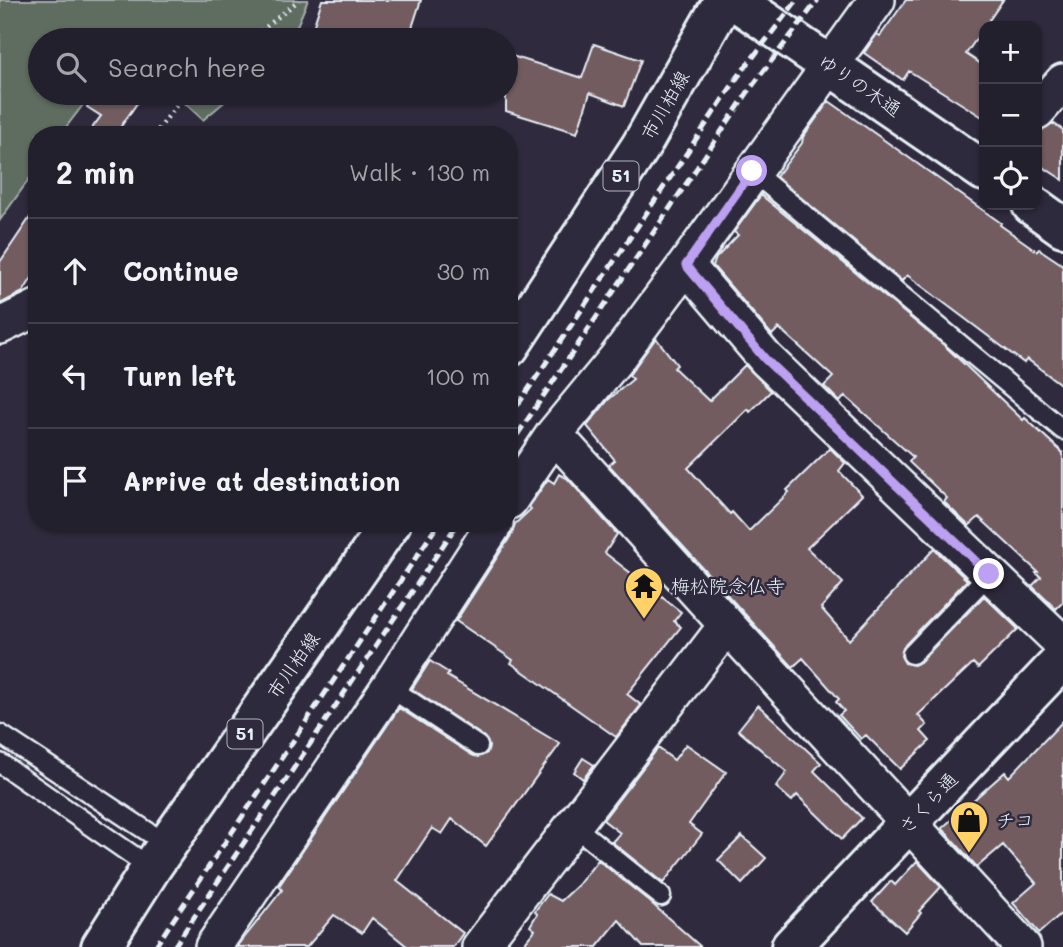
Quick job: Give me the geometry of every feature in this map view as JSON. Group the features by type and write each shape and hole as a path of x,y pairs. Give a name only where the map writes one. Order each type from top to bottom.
{"main road":[{"name":"市川柏線","path":"518,333 641,146 724,0"},
{"name":"ゆりの木通","path":"734,0 979,166"},
{"path":"1039,210 1063,227"},
{"name":"市川柏線","path":"101,947 159,856 385,532"},
{"name":"さくら通","path":"791,947 1063,659"}],"street":[{"path":"518,488 554,434 616,359 686,265 877,0"},
{"path":"1042,105 1063,82"},
{"path":"686,265 765,359 1063,644"},
{"path":"0,326 28,313"},
{"path":"554,434 1023,947"},
{"path":"212,947 389,687 489,532"},
{"path":"480,947 727,625"}],"lane":[{"path":"752,171 1063,430"},
{"path":"912,654 989,574"},
{"path":"389,687 478,746"},
{"path":"0,734 159,856"},
{"path":"0,763 159,856"},
{"path":"574,826 661,896"}],"path":[{"path":"265,28 299,0"},
{"path":"161,126 178,105"}],"green space":[{"path":"0,0 308,0 296,28 28,28 28,105 83,105 67,126 28,126 28,181 0,220"},
{"path":"187,105 221,105 203,120"}],"building":[{"path":"322,0 421,0 412,28 313,28"},
{"path":"906,0 1003,0 989,21 979,21 979,35 966,54 979,63 979,115 909,71 903,80 864,53 877,34 880,36"},
{"path":"594,44 641,60 624,106 590,93 577,133 506,111 506,105 518,105 518,58 582,78"},
{"path":"829,101 1037,251 1039,249 1063,265 1063,386 1027,359 1024,363 907,275 902,281 776,177 802,143 803,137"},
{"path":"136,105 121,126 94,126 101,116 87,107"},
{"path":"1053,123 1063,130 1063,180 1042,166 1042,130"},
{"path":"761,195 945,346 1023,420 1025,418 1063,453 1063,602 1056,609 1032,586 1041,577 1036,573 1038,572 979,517 969,526 944,502 947,498 909,462 913,457 845,396 840,402 824,386 833,377 779,328 772,335 713,266 716,258 738,235 734,232"},
{"path":"28,220 28,284 23,292 0,304 0,262"},
{"path":"656,338 677,365 674,368 709,401 745,365 771,391 750,412 748,409 688,468 749,531 830,448 845,463 839,471 862,495 807,548 843,583 821,608 849,640 934,549 967,580 904,646 901,656 905,663 914,665 920,662 984,596 1018,629 978,668 973,663 918,715 927,725 921,731 930,741 900,769 866,735 861,739 839,715 844,711 836,702 839,699 803,658 793,667 609,465 615,460 587,426 608,400 633,379 629,375"},
{"path":"559,474 568,479 617,534 605,553 681,612 674,621 681,627 627,694 641,705 616,737 456,621 513,532 518,532 518,521 531,509 529,507 548,479 554,483"},
{"path":"430,661 449,673 447,676 560,744 486,846 452,819 442,834 432,828 397,881 463,933 453,947 408,947 372,918 362,933 334,915 307,947 237,947 282,890 279,886 399,708 472,755 478,757 487,753 489,746 484,737 412,689"},
{"path":"758,705 821,763 814,771 862,818 842,839 797,795 792,801 776,787 787,772 738,730"},
{"path":"1063,721 1063,912 1039,933 1013,903 1036,883 1003,845 977,867 942,828 1005,772 1009,777"},
{"path":"686,744 726,772 689,824 702,834 663,883 612,842 620,833 603,820 658,748 674,760"},
{"path":"583,758 594,765 583,779 574,772"},
{"path":"742,836 766,858 742,884 718,860"},
{"path":"598,860 701,947 643,947 619,920 597,947 521,947 535,930 530,926 537,914 535,911 548,894 561,901"},
{"path":"917,861 941,887 919,911 921,913 905,932 872,902 891,881 895,885"}],"railway":[{"path":"518,405 737,78 797,0"},
{"path":"518,434 750,89 818,0"},
{"path":"155,947 433,532"},
{"path":"174,947 452,532"}],"place":[{"name":"梅松院念仏寺","path":"644,620"},
{"name":"チコ","path":"969,854"}],"route":[{"path":"752,171 686,265 765,359 989,574"}]}
